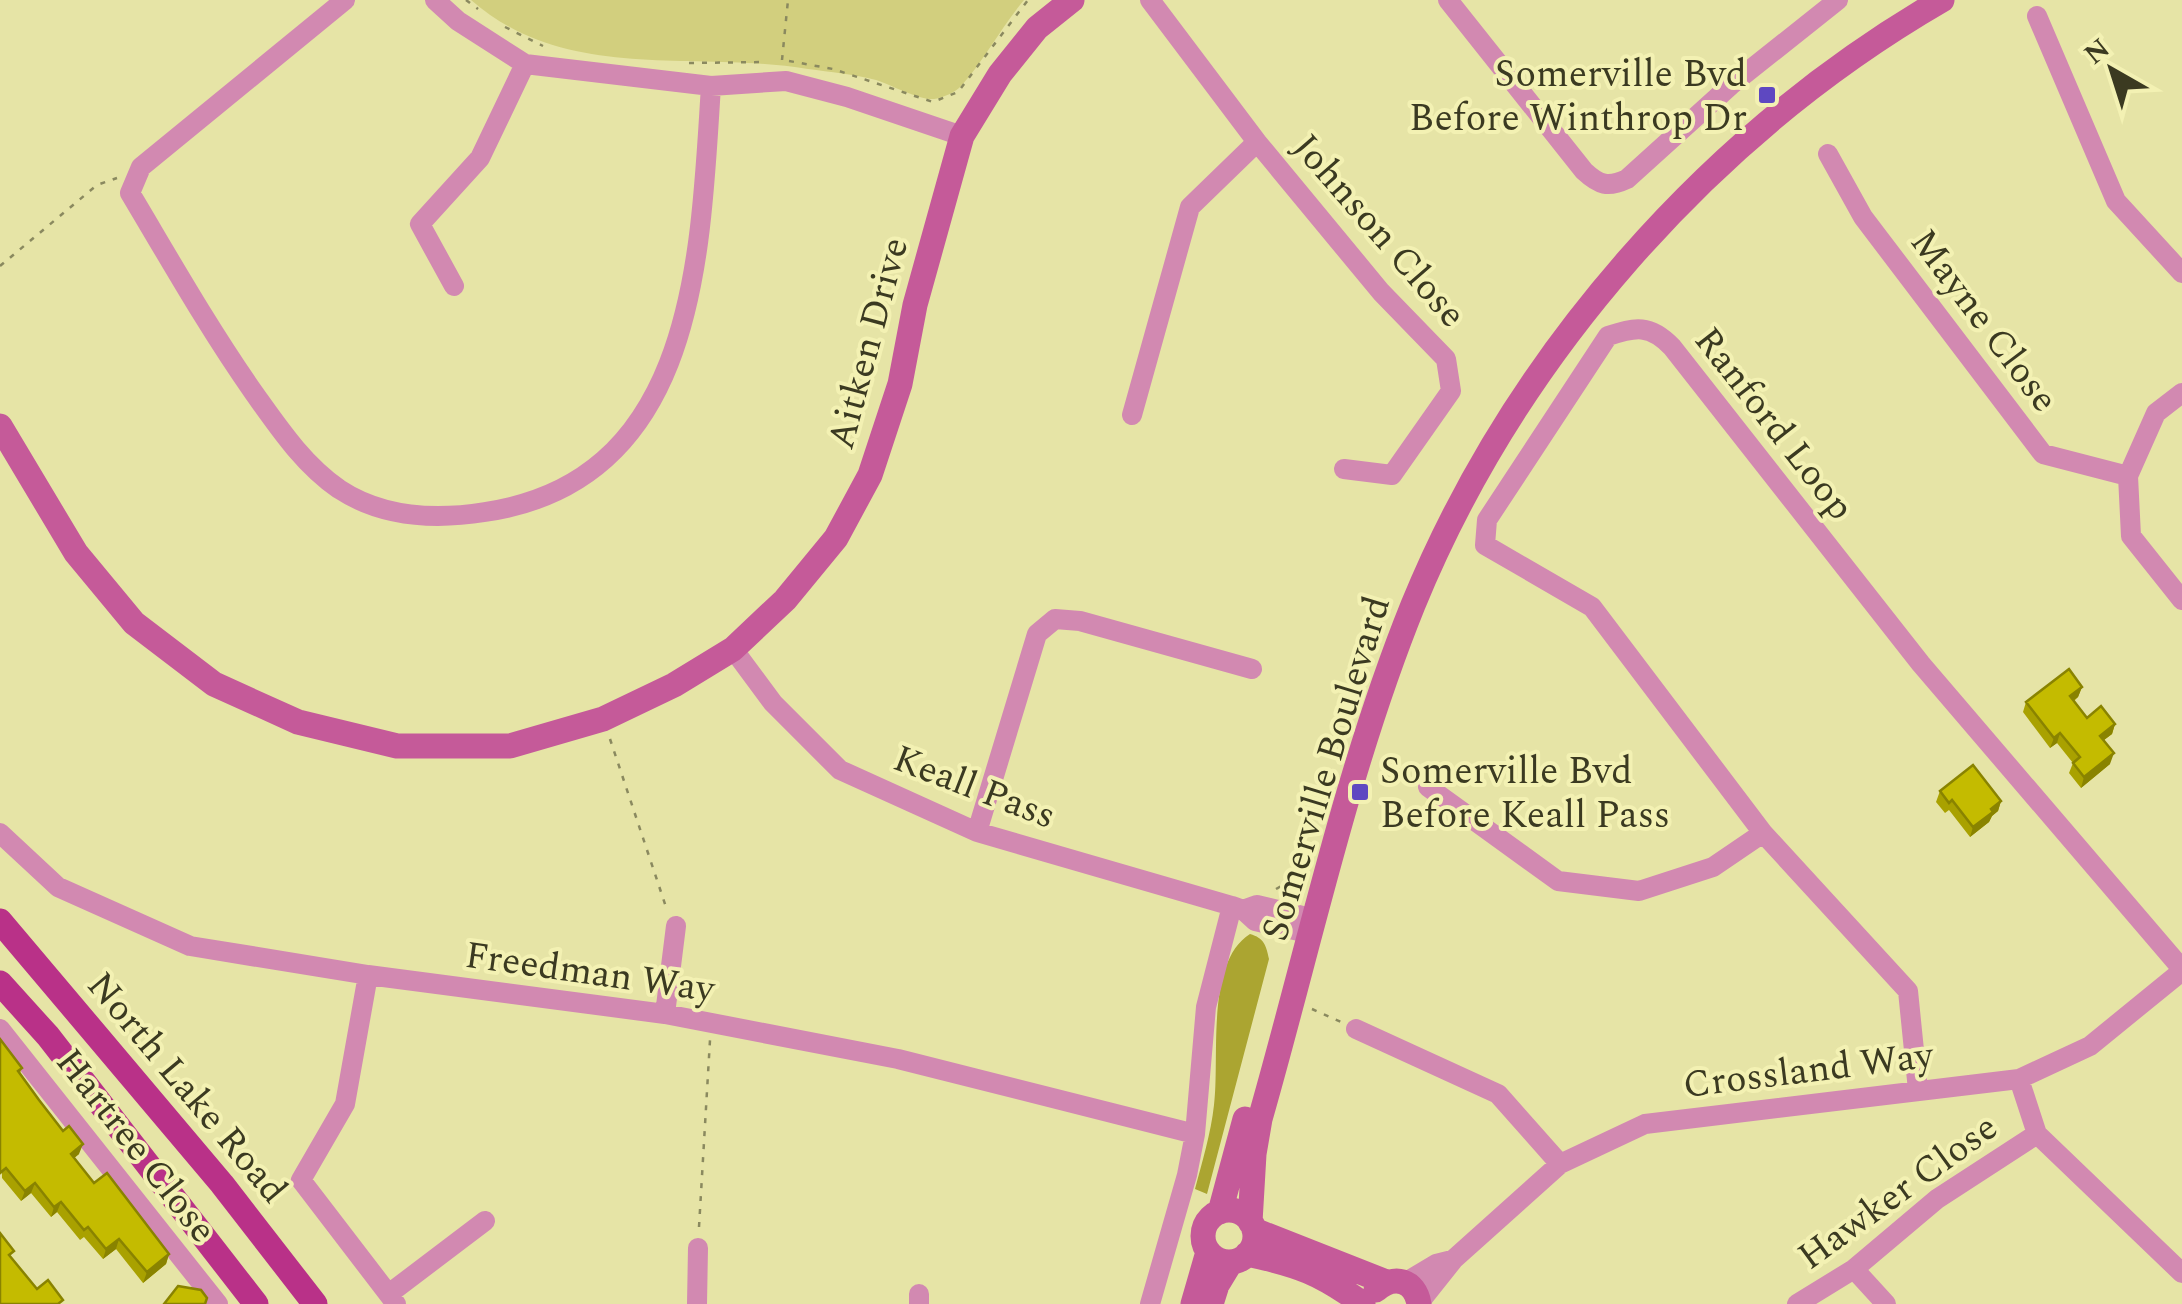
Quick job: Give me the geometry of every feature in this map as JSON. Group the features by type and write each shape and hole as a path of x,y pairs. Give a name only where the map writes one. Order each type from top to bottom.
{"main road":[{"name":"Aitken Drive","path":"0,426 76,553 134,623 214,684 298,722 397,746 510,746 604,719 674,686 733,648 785,600 836,538 870,475 900,384 916,306 962,136 1037,28 1072,0"},
{"name":"Somerville Boulevard","path":"1211,1304 1238,1244 1260,1119 1343,760 1396,608 1474,454 1518,383 1594,280 1679,188 1776,100 1832,56 1915,0"},
{"name":"Somerville Boulevard","path":"1238,1244 1204,1229 1220,1212 1372,720 1414,604 1477,474 1548,363 1623,268 1709,176 1834,71 1942,0"},
{"name":"North Lake Road","path":"0,921 222,1184 315,1304"},
{"name":"North Lake Road","path":"0,982 48,1036 256,1304"},
{"path":"1220,1212 1237,1212 1238,1244"},
{"name":"Somerville Boulevard","path":"1194,1304 1238,1244"},
{"path":"1238,1244 1407,1293"},
{"path":"1238,1244 1326,1277 1363,1304"},
{"path":"1371,1304 1375,1290 1407,1293"}],"street":[{"path":"345,0 141,168 130,193 223,349 292,447 340,489 388,512 447,518 482,513 557,491 606,458 639,424 666,375 688,304 701,231 711,86"},
{"path":"434,0 458,21 525,64 711,86 786,81 962,136"},
{"name":"Johnson Close","path":"1150,0 1257,142 1381,292 1446,359 1451,391 1392,476 1344,468"},
{"path":"1448,0 1584,171 1595,182 1614,185 1838,0"},
{"path":"2037,16 2116,201 2182,273"},
{"path":"454,286 420,224 480,158 525,64"},
{"path":"1132,415 1190,207 1257,142"},
{"name":"Mayne Close","path":"1828,154 1862,217 2044,454 2128,476"},
{"name":"Ranford Loop","path":"1918,1090 1908,991 1762,834 1592,607 1485,545 1487,520 1608,336 1632,328 1659,334 1672,347 1921,664 2182,970"},
{"path":"2182,393 2156,413 2128,476 2131,536 2182,600"},
{"path":"977,832 1037,634 1054,619 1080,620 1252,670"},
{"name":"Keall Pass","path":"733,648 773,704 840,770 977,832 1237,908 1255,920 1306,924"},
{"path":"1428,787 1558,881 1639,891 1713,867 1762,834"},
{"name":"Freedman Way","path":"0,833 58,886 190,946 368,975 665,1014 898,1060 1195,1134"},
{"path":"1150,1304 1188,1174 1206,1008 1237,908"},
{"path":"665,1014 676,926"},
{"name":"Crossland Way","path":"1407,1293 1436,1264 1454,1259 1560,1164 1645,1124 2019,1079 2090,1046 2182,970"},
{"path":"368,975 345,1104 301,1180 393,1299 485,1221"},
{"name":"Hartree Close","path":"0,1029 218,1304"},
{"path":"1356,1029 1498,1094 1560,1164"},
{"path":"2019,1079 2037,1134 2182,1273"},
{"name":"Hawker Close","path":"1797,1304 1854,1269 1938,1198 2037,1134"},
{"path":"697,1304 698,1248"},
{"path":"1854,1269 1886,1304"}],"path":[{"path":"466,0 486,16"},
{"path":"782,62 788,0"},
{"path":"675,63 782,62 833,69 934,102 958,92 1028,0"},
{"path":"498,23 548,48"},
{"path":"0,266 98,186 141,168"},
{"path":"604,719 660,894 676,926"},
{"path":"1304,1006 1356,1029"},
{"path":"698,1248 711,1024"}],"shaded area":[{"path":"471,0 1024,0 961,86 949,94 928,99 876,80 833,72 589,54 548,44 508,26"},
{"path":"1250,934 1264,943 1269,959 1207,1194 1195,1189 1214,1105 1220,988 1236,948"}],"building":[{"path":"2069,669 2082,687 2070,696 2087,718 2101,706 2115,724 2100,736 2114,753 2084,777 2073,763 2080,757 2060,733 2054,738 2026,702"},
{"path":"1973,765 2001,801 1973,827 1940,791"},
{"path":"0,1039 22,1068 18,1071 63,1131 69,1126 83,1144 71,1154 94,1183 107,1173 169,1254 147,1272 119,1239 106,1249 61,1202 54,1207 35,1183 25,1191 6,1168 0,1173"},
{"path":"0,1233 14,1251 9,1255 37,1289 48,1280 63,1300 58,1304 0,1304"},
{"path":"178,1286 201,1290 207,1298 205,1304 164,1304"}],"place":[{"name":"Somerville Bvd Before Winthrop Dr","path":"1767,95"},
{"name":"Somerville Bvd Before Keall Pass","path":"1360,792"}]}
